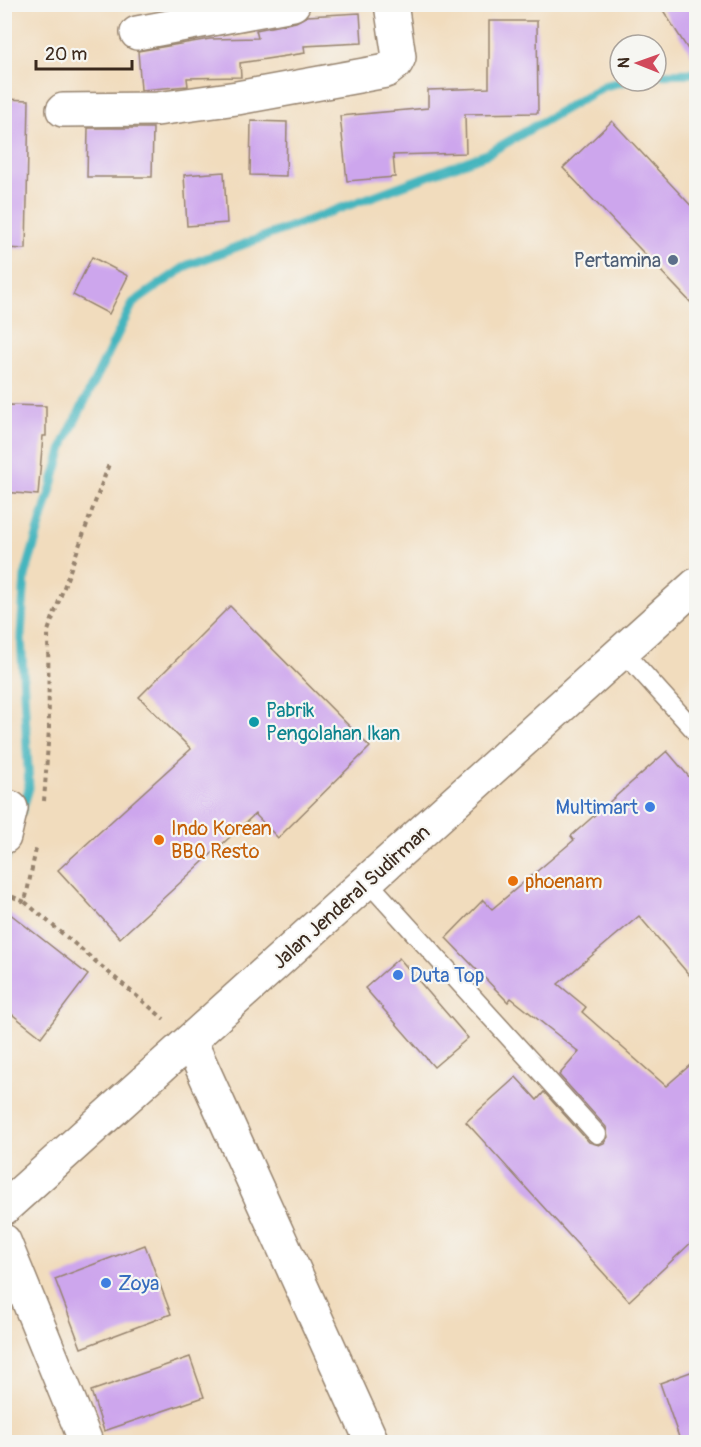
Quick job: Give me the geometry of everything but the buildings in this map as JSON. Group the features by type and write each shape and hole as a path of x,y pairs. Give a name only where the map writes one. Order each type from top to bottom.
{"street":[{"path":"138,33 293,4"},
{"path":"63,110 157,109 237,98 386,71 396,63 399,57 391,4"},
{"name":"Jalan Jenderal Sudirman","path":"4,1208 696,585"},
{"path":"190,1041 372,1443"},
{"path":"4,1241 86,1443"}],"lane":[{"path":"623,651 696,732"},
{"path":"368,882 597,1134"}],"path":[{"path":"20,819 49,729 48,631 109,464"},
{"path":"25,902 37,845"},
{"path":"6,893 25,902 190,1041"}],"waterway":[{"path":"668,74 696,73"},
{"path":"22,811 29,788 21,635 25,576 65,441 133,303 188,265 487,154 608,85"},
{"path":"4,861 13,841"}],"place":[{"name":"Pertamina","path":"673,260"},
{"name":"Pabrik Pengolahan Ikan","path":"254,722"},
{"name":"Multimart","path":"650,807"},
{"name":"Indo Korean BBQ Resto","path":"159,840"},
{"name":"phoenam","path":"513,881"},
{"name":"Duta Top","path":"398,975"},
{"name":"Zoya","path":"106,1283"}]}
